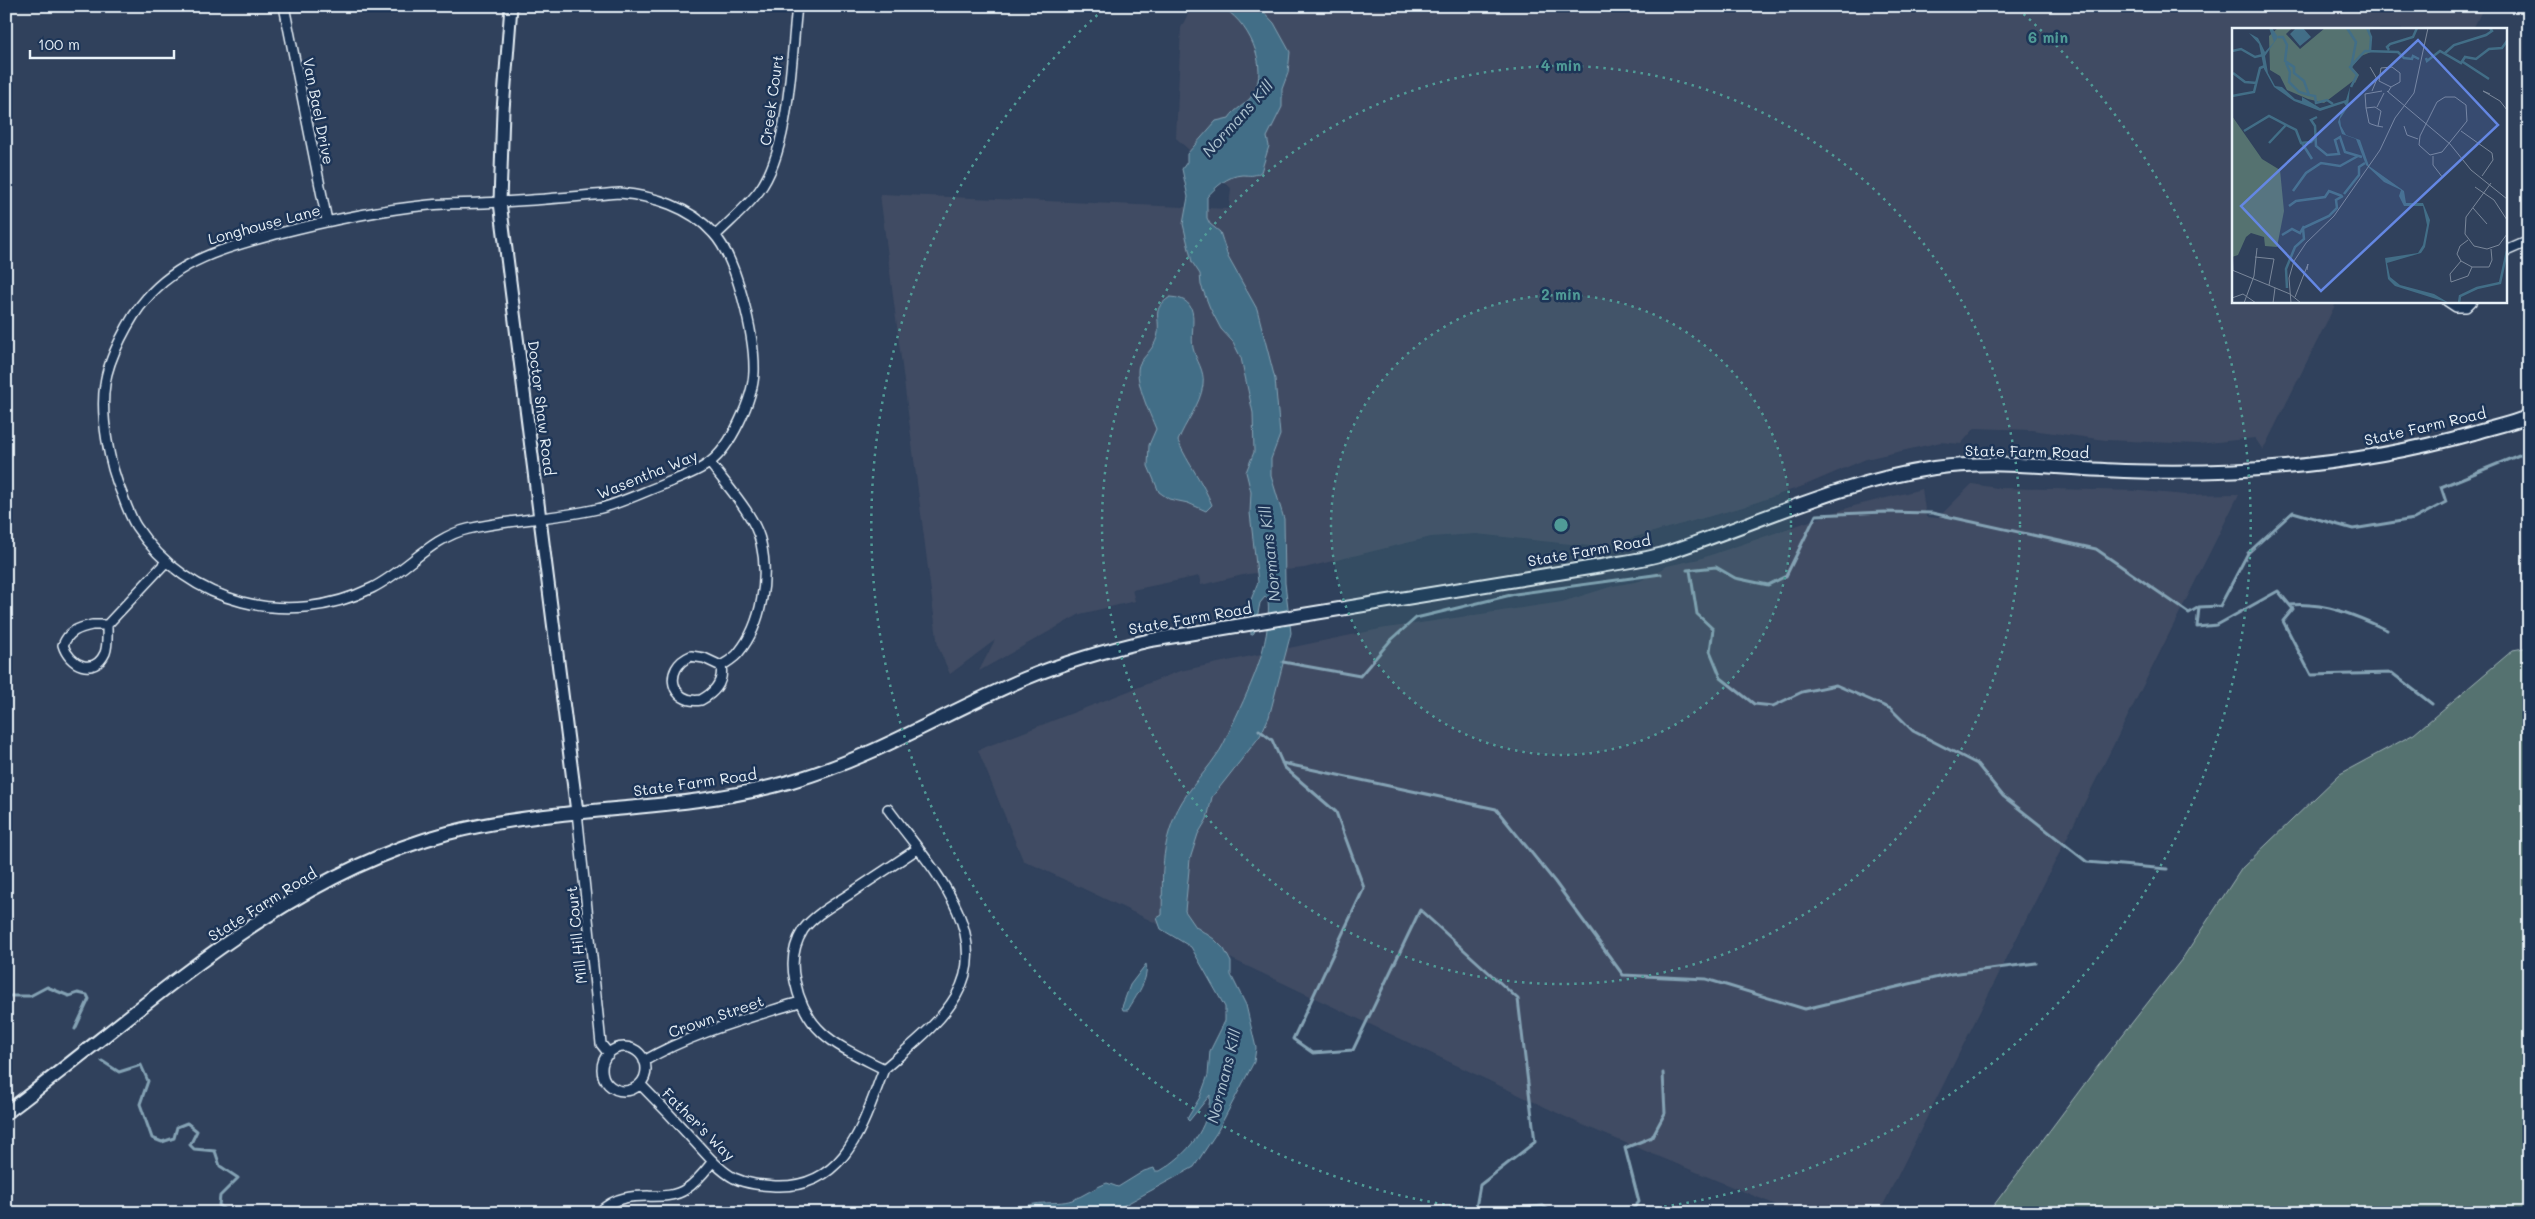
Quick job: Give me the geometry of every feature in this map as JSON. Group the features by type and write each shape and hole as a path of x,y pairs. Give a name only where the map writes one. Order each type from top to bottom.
{"main road":[{"name":"State Farm Road","path":"6,1113 202,962 276,910 329,880 409,844 501,822 577,812 734,796 792,782 833,768 1022,680 1079,658 1151,640 1233,628 1665,553 1830,493 1872,481 1934,468 1973,464 2011,464 2182,472 2305,466 2439,442 2529,416"}],"street":[{"name":"Van Bael Drive","path":"284,6 327,221"},
{"name":"Doctor Shaw Road","path":"511,6 503,110 500,202 577,812"},
{"name":"Creek Court","path":"716,235 759,191 777,159 783,129 797,6"},
{"name":"Wasentha Way","path":"500,202 620,193 646,195 678,208 700,221 716,235 730,258 738,280 748,320 754,375 746,411 710,463 601,508 569,514 540,516"},
{"name":"Longhouse Lane","path":"500,202 429,205 327,221 204,255 166,279 153,292 124,330 105,382 105,422 115,479 134,523 166,562 187,579 232,601 282,609 315,607 348,598 374,587 438,544 463,530 540,516"},
{"path":"2508,250 2529,241"},
{"path":"2448,302 2456,307 2466,308 2471,302"},
{"path":"710,463 744,508 753,525 761,542 764,576 762,601 750,636 738,654 721,666"},
{"path":"107,625 85,626 70,632 63,645 66,654 79,666 90,667 95,664 106,650 107,625 166,562"},
{"path":"696,656 721,666 721,678 717,686 701,700 686,699 675,689 673,674 684,659 696,656"},
{"path":"888,809 917,849 960,912 969,943 966,974 956,996 935,1024 884,1069 837,1045 821,1034 808,1018 799,1002 793,971 794,948 804,930 823,912 917,849"},
{"name":"Mill Hill Court","path":"577,812 601,1044 609,1054"},
{"name":"Crown Street","path":"644,1060 669,1046 704,1032 799,1002"},
{"path":"621,1048 628,1048 634,1050 644,1060 645,1072 640,1084 635,1088 622,1091 609,1085 605,1080 602,1066 609,1054 621,1048"},
{"name":"Father's Way","path":"640,1084 713,1161 734,1178 758,1185 788,1186 819,1177 840,1162 858,1136 884,1069"},
{"path":"598,1213 608,1205 624,1198 670,1195 685,1190 698,1180 713,1161"}],"shaded area":[{"path":"1192,6 2484,6 2473,28 2232,28 2232,302 2337,302 2263,450 2255,438 2198,444 2106,440 2032,430 1975,428 1961,444 1941,442 1866,459 1803,486 1743,507 1599,547 1476,534 1431,537 1304,568 1247,574 1201,585 1199,576 1132,590 1135,601 1080,614 979,671 995,640 950,674 938,646 880,194 1229,209 1231,188 1176,138 1181,28"},
{"path":"1972,484 1997,488 2140,491 2186,495 2239,494 1879,1213 1796,1213 1585,1126 1023,860 978,750 1180,671 1380,629 1562,602 1613,586 1640,581 1667,566 1699,559 1854,506 1922,489 1926,517 1938,518"}],"green space":[{"path":"2529,647 2529,1213 1988,1213 2095,1070 2182,959 2242,868 2340,774 2414,734 2513,650"}],"water":[{"name":"Normans Kill","path":"1219,6 1258,6 1274,23 1290,52 1288,73 1282,89 1282,107 1267,137 1269,146 1261,172 1254,175 1231,177 1207,197 1207,218 1210,224 1220,232 1228,257 1257,309 1275,379 1280,435 1271,459 1271,476 1284,519 1285,583 1291,633 1269,717 1260,736 1212,797 1207,819 1198,834 1190,859 1185,911 1196,927 1214,939 1224,949 1231,962 1231,975 1246,1005 1256,1048 1254,1062 1217,1132 1194,1167 1110,1213 1016,1213 1028,1205 1072,1200 1107,1183 1118,1187 1144,1171 1154,1168 1155,1171 1160,1171 1179,1157 1195,1139 1206,1119 1210,1095 1189,1121 1187,1119 1200,1097 1208,1075 1210,1051 1225,1021 1225,1007 1191,947 1161,929 1157,918 1162,915 1164,855 1174,818 1182,801 1218,753 1244,700 1262,651 1268,617 1268,599 1265,597 1260,603 1254,633 1251,635 1250,602 1258,582 1250,513 1251,492 1246,472 1254,452 1253,413 1241,358 1233,342 1221,329 1210,308 1201,285 1200,274 1192,262 1183,224 1188,197 1182,169 1187,162 1187,154 1216,121 1229,118 1248,101 1258,83 1257,57 1247,32 1239,21"},
{"path":"1170,297 1181,299 1187,303 1193,315 1193,348 1202,370 1203,385 1196,407 1178,441 1212,505 1206,511 1188,503 1169,499 1159,492 1148,466 1149,445 1156,429 1140,386 1138,369 1157,338 1158,309"},
{"path":"1146,964 1146,976 1141,988 1128,1010 1123,1010 1122,1007 1130,985"}],"waterway":[{"path":"1687,570 1716,567 1735,578 1768,585 1786,576 1816,515 1884,512 1932,513 2096,549 2189,613 2199,607 2220,606 2248,553 2293,512 2353,529 2414,519 2446,502 2441,487 2529,451"},
{"path":"1690,570 1697,614 1713,629 1710,651 1721,678 1754,704 1773,706 1802,692 1836,685 1891,709 1913,731 1977,764 2003,796 2087,862 2167,869"},
{"path":"1283,662 1360,676 1390,641 1416,618 1515,594 1661,574"},
{"path":"2199,607 2197,627 2217,625 2278,591 2293,609 2283,621 2311,675 2392,673 2432,704"},
{"path":"2290,605 2315,606 2340,611 2387,630"},
{"path":"1259,730 1272,740 1284,767 1336,812 1364,888 1293,1039 1313,1053 1353,1050 1420,910 1518,999 1535,1142 1480,1185 1475,1213"},
{"path":"1282,763 1496,809 1555,882 1623,975 1706,979 1805,1009 1951,974 2036,963"},
{"path":"6,996 30,996 47,987 69,996 78,993 87,995 89,999 75,1029"},
{"path":"102,1061 119,1072 141,1065 148,1081 140,1104 152,1138 162,1142 174,1138 177,1127 187,1123 197,1131 190,1145 194,1149 215,1151 220,1166 238,1178 220,1196 219,1205 227,1212 234,1213"},
{"path":"1629,1213 1639,1202 1625,1148 1652,1137 1665,1113 1663,1073"},
{"path":"1476,1212 1543,1206 1553,1213"}]}
